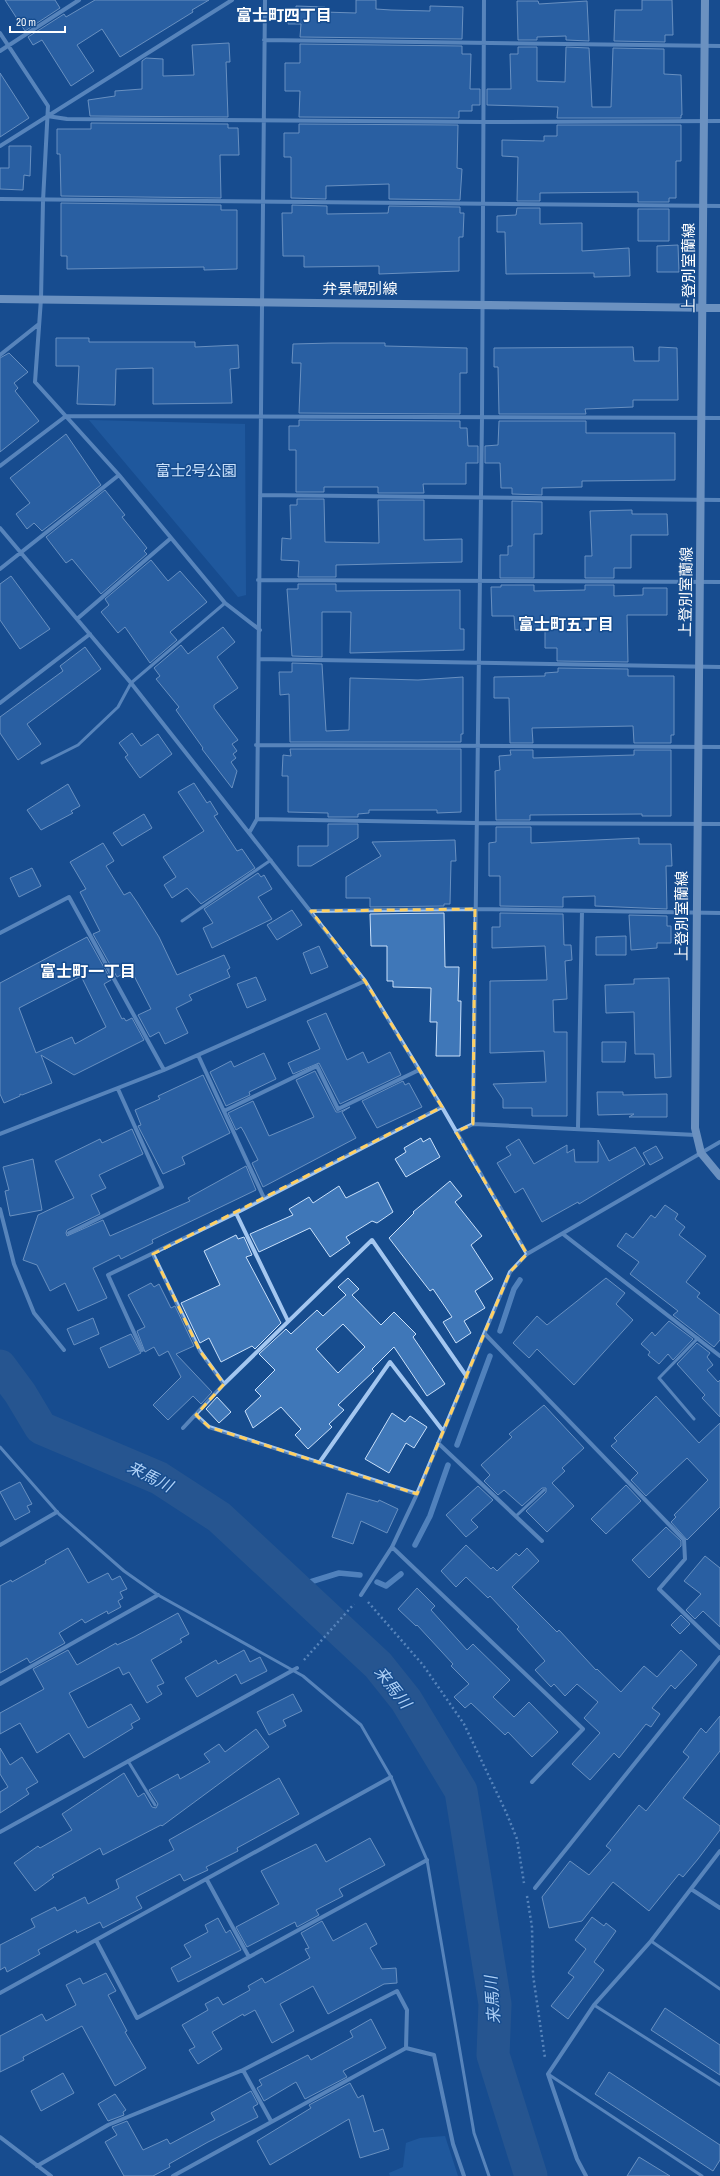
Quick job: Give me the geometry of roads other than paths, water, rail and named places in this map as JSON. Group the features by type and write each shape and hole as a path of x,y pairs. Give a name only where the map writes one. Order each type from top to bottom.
{"main road":[{"name":"上登別室蘭線","path":"705,0 695,1128 700,1153 720,1176"},
{"name":"弁景幌別線","path":"0,299 720,308"}],"street":[{"path":"0,51 79,0"},
{"path":"0,146 232,0"},
{"path":"249,833 257,819 256,745 260,630 258,580 265,0"},
{"path":"473,1124 482,416 484,0"},
{"path":"0,33 48,106 43,200 41,299 35,382 119,474 225,602 260,630"},
{"path":"264,40 720,46"},
{"path":"47,116 67,119 264,119 483,122 720,121"},
{"path":"0,199 262,203 720,206"},
{"path":"0,355 39,324"},
{"path":"0,466 66,416 482,416 720,418"},
{"path":"0,569 119,474"},
{"path":"260,495 720,500"},
{"path":"0,528 131,683 311,911 365,982 442,1107 527,1254"},
{"path":"77,619 171,538"},
{"path":"258,580 720,582"},
{"path":"0,702 90,634"},
{"path":"259,659 720,667"},
{"path":"256,745 720,747"},
{"path":"257,819 476,823 720,824"},
{"path":"0,933 69,897 164,1070"},
{"path":"311,911 475,909 720,913"},
{"path":"578,1128 582,911"},
{"path":"0,1134 164,1070 365,982"},
{"path":"198,1055 264,1198"},
{"path":"224,1110 317,1066 338,1109 419,1070"},
{"path":"68,1233 162,1187 118,1088"},
{"path":"142,1350 108,1275 236,1213 442,1107"},
{"path":"456,1132 473,1124 696,1135"},
{"path":"361,1595 392,1547 417,1494 510,1272 527,1254 720,1142"},
{"path":"0,1209 14,1264 34,1313 64,1350"},
{"path":"236,1213 288,1321"},
{"path":"563,1234 720,1356"},
{"path":"183,1428 224,1384 372,1240 467,1377"},
{"path":"153,1254 200,1350 224,1384"},
{"path":"485,1334 684,1540 685,1559 659,1589 720,1648"},
{"path":"319,1463 390,1362 443,1431"},
{"path":"196,1415 210,1427 417,1494"},
{"path":"438,1443 542,1541"},
{"path":"0,1546 57,1512"},
{"path":"392,1547 583,1729 532,1782"},
{"path":"0,1684 158,1595"},
{"path":"535,1888 720,1657"},
{"path":"0,1832 297,1668"},
{"path":"0,1993 391,1777"},
{"path":"586,2176 577,2159 548,2074 594,2004 651,1941 720,1851"},
{"path":"96,1940 137,2018 427,1860"},
{"path":"207,1880 249,1957"},
{"path":"691,1889 720,1908"},
{"path":"37,2166 108,2125 243,2070 397,1990 407,2010 406,2048"},
{"path":"173,2176 406,2048 434,2055 453,2144 464,2176"},
{"path":"243,2070 271,2121"},
{"path":"0,2137 51,2176"}],"lane":[{"path":"42,763 78,745 118,707 131,683 225,602"},
{"path":"182,921 271,860"},
{"path":"694,1419 659,1378 698,1338"},
{"path":"0,1447 57,1512 124,1571 158,1595 303,1676 361,1725 391,1777 427,1860 474,2133 489,2176"},
{"path":"516,1516 544,1490"},
{"path":"128,1761 155,1805"},
{"path":"651,1941 720,1989"},
{"path":"594,2004 720,2085"},
{"path":"548,2074 702,2176"}],"waterway":[{"path":"500,1331 514,1289 520,1280"},
{"path":"457,1445 490,1356"},
{"name":"来馬川","path":"0,1366 20,1393 41,1428 159,1478 219,1517 378,1665 406,1700 461,1791 495,2004 493,2055 531,2176"},
{"path":"415,1545 430,1516 448,1465"},
{"path":"294,1587 339,1573 360,1575"},
{"path":"377,1582 386,1586 401,1574"}],"district":[{"name":"富士町四丁目","path":"284,15"},
{"name":"富士町五丁目","path":"566,624"},
{"name":"富士町一丁目","path":"88,971"}],"park label":[{"name":"富士2号公園","path":"196,471"}]}
